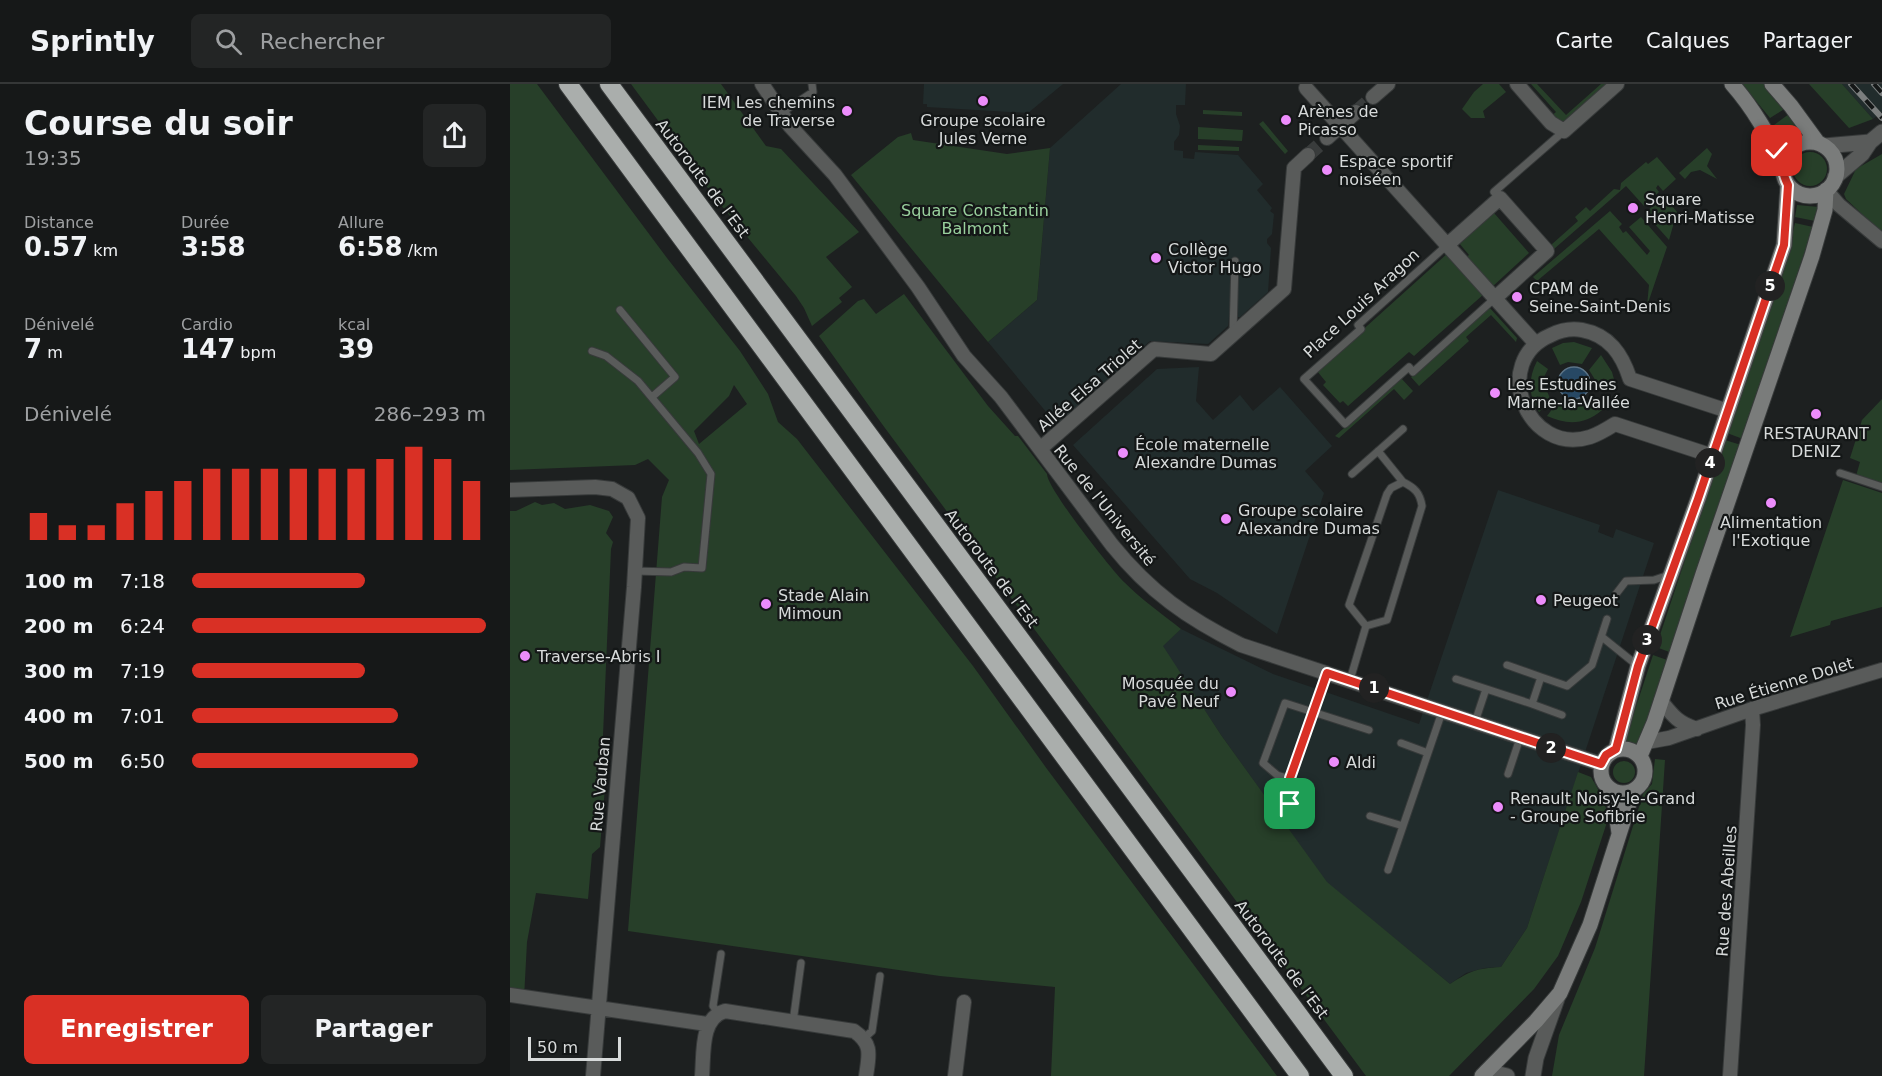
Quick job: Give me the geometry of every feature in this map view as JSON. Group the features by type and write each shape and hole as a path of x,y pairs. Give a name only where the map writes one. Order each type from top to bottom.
{"highway":[{"path":"568,84 1300,1076"},
{"name":"Autoroute de l’Est","path":"609,84 1344,1076"}],"main road":[{"path":"1732,84 1747,101 1764,127 1783,164 1784,179 1788,185 1806,196 1820,194 1826,190 1835,177 1833,156 1821,145 1772,84"},
{"path":"1783,164 1796,146 1803,143 1821,145"},
{"path":"1616,749 1638,666 1713,456 1784,245 1788,185"},
{"path":"1644,749 1616,749 1606,755 1601,764 1601,776 1605,784 1613,791 1624,794 1633,791 1642,783 1646,772 1644,749 1818,237 1825,210 1826,190"},
{"path":"1613,791 1619,834"},
{"path":"1484,1073 1536,1021 1560,993 1590,926 1633,791"}],"street":[{"name":"Rue de l'Université","path":"762,84 781,113 835,176 918,287 964,356 1002,397 1126,563 1168,603 1202,626 1241,645 1601,764"},
{"path":"1373,97 1388,84"},
{"path":"1517,84 1551,123 1564,131 1617,84"},
{"path":"1306,88 1536,344"},
{"path":"1327,138 1356,112"},
{"path":"1835,177 1862,154 1870,142 1882,132"},
{"path":"1821,145 1870,142"},
{"name":"Allée Elsa Triolet","path":"1040,449 1154,349 1210,354 1284,289 1294,168 1308,156"},
{"path":"1826,190 1839,205 1882,241"},
{"name":"Place Louis Aragon","path":"1446,246 1500,198 1547,251 1494,299"},
{"path":"1713,456 1615,424 1588,437 1569,439 1554,436 1538,426 1528,414 1520,397 1518,385 1522,366 1529,352 1545,337 1561,330 1592,332 1609,342 1619,353 1630,379 1728,411"},
{"name":"Rue Vauban","path":"510,490 595,487 612,489 628,498 638,518 593,1076"},
{"name":"Rue Étienne Dolet","path":"1644,749 1752,709 1882,670"},
{"path":"1661,701 1672,716 1682,724 1697,729"},
{"name":"Rue des Abeilles","path":"1730,1076 1753,725 1752,709"},
{"path":"1533,1076 1539,1050 1560,993"},
{"path":"510,996 707,1024"},
{"path":"955,1076 964,1002"},
{"path":"702,1076 707,1024 718,1013 725,1011 854,1032 864,1038 868,1047 866,1076"},
{"path":"1484,1073 1508,1076"}],"lane":[{"path":"781,113 813,92 812,84"},
{"path":"1500,198 1494,192 1564,131"},
{"name":"Place Louis Aragon","path":"1446,246 1358,325 1361,329 1304,379 1345,424 1409,367 1413,372 1494,299"},
{"path":"1233,335 1235,261"},
{"path":"620,309 675,377 652,397"},
{"path":"592,351 606,356 638,381 698,453 711,474 702,568 684,567 671,572 635,571"},
{"path":"1352,474 1403,429"},
{"path":"1366,626 1387,620 1422,506 1420,495 1412,487 1403,483 1378,451"},
{"path":"1840,473 1882,487"},
{"path":"1366,626 1349,605 1388,494 1391,488 1403,483"},
{"path":"1616,594 1626,581 1654,580 1671,575"},
{"path":"1507,665 1567,686 1592,664 1607,620"},
{"path":"1350,680 1366,626"},
{"path":"1602,637 1638,666"},
{"path":"1290,804 1290,778 1327,673"},
{"path":"1532,704 1541,677"},
{"path":"1456,679 1563,715"},
{"path":"1475,722 1486,689"},
{"path":"1290,778 1277,775 1263,763 1285,703 1369,730"},
{"path":"1388,870 1442,712"},
{"path":"1508,774 1520,738"},
{"path":"1401,743 1428,753"},
{"path":"1370,816 1403,826"},
{"path":"718,1013 713,1006 721,954"},
{"path":"793,1022 801,963"},
{"path":"864,1038 872,1031 880,976"}],"shaded area":[{"name":"Groupe scolaire Jules Verne","path":"924,84 1063,84 1028,113 927,107 927,104 923,104"},
{"name":"Collège Victor Hugo","path":"1121,84 1186,84 1185,105 1176,105 1180,126 1179,135 1174,142 1174,150 1183,151 1183,158 1194,159 1195,152 1238,155 1263,184 1257,190 1272,208 1270,211 1274,214 1272,234 1267,239 1271,248 1268,292 1240,317 1229,317 1228,326 1208,344 1150,341 1057,425 988,342 1037,300 1050,148"},
{"path":"1842,84 1882,84 1882,112 1873,119"},
{"name":"Groupe scolaire Alexandre Dumas","path":"1199,367 1196,401 1213,420 1240,395 1253,411 1280,387 1332,446 1305,471 1324,493 1277,634 1217,593 1190,579 1073,445 1157,369"},
{"path":"1498,490 1600,525 1598,532 1613,538 1616,529 1654,543 1527,928 1501,967 1466,973 1450,984 1327,883 1221,735 1162,646 1181,629 1273,674 1419,724"}],"green space":[{"name":"Stade Alain Mimoun","path":"510,84 537,84 667,258 740,351 768,394 778,422 797,439 973,666 1047,769 1277,1076 1051,1076 1055,987 940,976 628,931 662,497 669,480 648,459 635,465 510,470","holes":["734,385 747,404 699,444 694,431 729,396"]},
{"path":"631,84 721,84 766,146 781,149 859,232 826,257 852,287 839,298 842,302 812,326 796,296 716,199"},
{"path":"1483,84 1499,84 1506,92 1483,111 1485,118 1471,118 1462,109"},
{"path":"1531,84 1537,84 1566,115 1601,84 1613,84 1562,125 1550,117 1556,112"},
{"path":"1742,84 1764,84 1786,108 1770,118"},
{"path":"1809,84 1842,84 1873,119 1849,128"},
{"path":"1203,110 1242,112 1242,116 1203,114"},
{"path":"1789,114 1803,132 1784,142 1774,125"},
{"path":"1263,121 1288,151 1285,154 1259,124"},
{"path":"1198,127 1243,130 1242,141 1198,139"},
{"name":"Square Constantin Balmont","path":"911,133 913,140 1007,154 1050,148 1037,300 988,342 851,175 898,137"},
{"path":"1198,145 1239,147 1239,151 1198,150"},
{"path":"1707,148 1712,154 1707,166 1717,179 1700,170 1691,172 1685,179 1679,173"},
{"path":"1810,152 1822,157 1827,169 1822,181 1810,186 1798,181 1793,169 1798,157"},
{"path":"1882,154 1882,233 1846,199 1844,194 1856,169"},
{"path":"1657,157 1676,179 1663,191 1658,185 1656,188 1659,192 1644,206 1626,186 1554,249 1551,245 1578,221 1575,217 1586,207 1590,211 1614,189 1620,190 1621,183 1646,162 1648,164"},
{"path":"1664,196 1677,212 1669,240 1645,213"},
{"path":"1797,205 1819,207 1815,221 1795,217"},
{"path":"1610,211 1622,224 1619,227 1623,233 1626,231 1647,255 1650,251 1629,227 1641,217 1667,247 1647,306 1649,285 1599,229 1537,281 1533,277"},
{"path":"1494,213 1529,253 1492,287 1466,257 1469,255 1459,243"},
{"path":"1795,223 1813,227 1743,439 1727,433"},
{"path":"1448,253 1484,294 1414,356 1409,352 1348,406 1343,401 1340,403 1323,385 1326,382 1317,371"},
{"path":"904,294 988,406 1015,436 1018,436 1047,474 1057,495 1106,561 1131,588 1181,629 1163,646 1221,735 1327,882 1450,984 1474,971 1501,967 1527,928 1578,772 1591,777 1605,804 1607,822 1581,902 1558,956 1534,989 1449,1076 1366,1076 819,336 858,301 864,299 876,314"},
{"path":"1489,307 1517,338 1516,342 1491,315 1466,337 1469,341 1419,386 1411,377"},
{"path":"1574,342 1592,348 1582,364 1568,362 1560,365 1552,348 1563,343"},
{"path":"1601,355 1612,372 1615,383 1595,385 1589,370"},
{"path":"1537,361 1548,369 1541,383 1542,391 1547,391 1551,401 1539,412 1530,387"},
{"path":"1401,378 1413,391 1404,400 1394,389 1339,438 1335,436"},
{"path":"1882,399 1882,483 1856,476 1860,462 1850,458 1862,420"},
{"path":"1590,401 1602,410 1589,419 1569,422 1547,416 1556,404 1574,408"},
{"path":"1725,440 1741,445 1672,653 1656,647"},
{"path":"1843,480 1882,493 1882,607 1831,621 1830,625 1790,637"},
{"path":"535,502 542,505 554,503 565,509 590,505 609,511 613,517 606,533 613,542 601,782 605,787 600,847 592,854 588,899 536,893 527,942 524,998 510,995 510,511 516,511"},
{"path":"1653,655 1670,661 1640,748 1624,743"},
{"path":"1655,759 1665,760 1644,1076 1552,1076 1559,1035 1595,948 1643,794 1652,784"},
{"path":"1624,761 1632,764 1635,772 1632,780 1624,783 1616,780 1613,772 1616,764"}],"water":[{"path":"1574,367 1585,372 1590,383 1585,394 1574,399 1563,394 1558,383 1563,372"}],"tunnel":[{"path":"1356,112 1373,97"},
{"path":"1308,155 1327,138"}],"railway":[{"path":"1851,84 1882,118"},
{"path":"1874,84 1882,93"}],"place":[{"name":"Groupe scolaire Jules Verne","path":"983,101"},
{"name":"IEM Les chemins de Traverse","path":"847,111"},
{"name":"Arènes de Picasso","path":"1286,120"},
{"name":"Espace sportif noiséen","path":"1327,170"},
{"name":"Square Henri-Matisse","path":"1633,208"},
{"name":"Collège Victor Hugo","path":"1156,258"},
{"name":"CPAM de Seine-Saint-Denis","path":"1517,297"},
{"name":"Les Estudines Marne-la-Vallée","path":"1495,393"},
{"name":"RESTAURANT DENIZ","path":"1816,414"},
{"name":"École maternelle Alexandre Dumas","path":"1123,453"},
{"name":"Alimentation l'Exotique","path":"1771,503"},
{"name":"Groupe scolaire Alexandre Dumas","path":"1226,519"},
{"name":"Peugeot","path":"1541,600"},
{"name":"Stade Alain Mimoun","path":"766,604"},
{"name":"Traverse-Abris I","path":"525,656"},
{"name":"Mosquée du Pavé Neuf","path":"1231,692"},
{"name":"Aldi","path":"1334,762"},
{"name":"Renault Noisy-le-Grand - Groupe Sofibrie","path":"1498,807"}],"route":[{"path":"1290,804 1290,778 1327,673 1578,758 1601,764 1606,755 1616,749 1638,666 1698,499 1784,245 1788,185 1784,179 1783,164 1777,151"}]}
